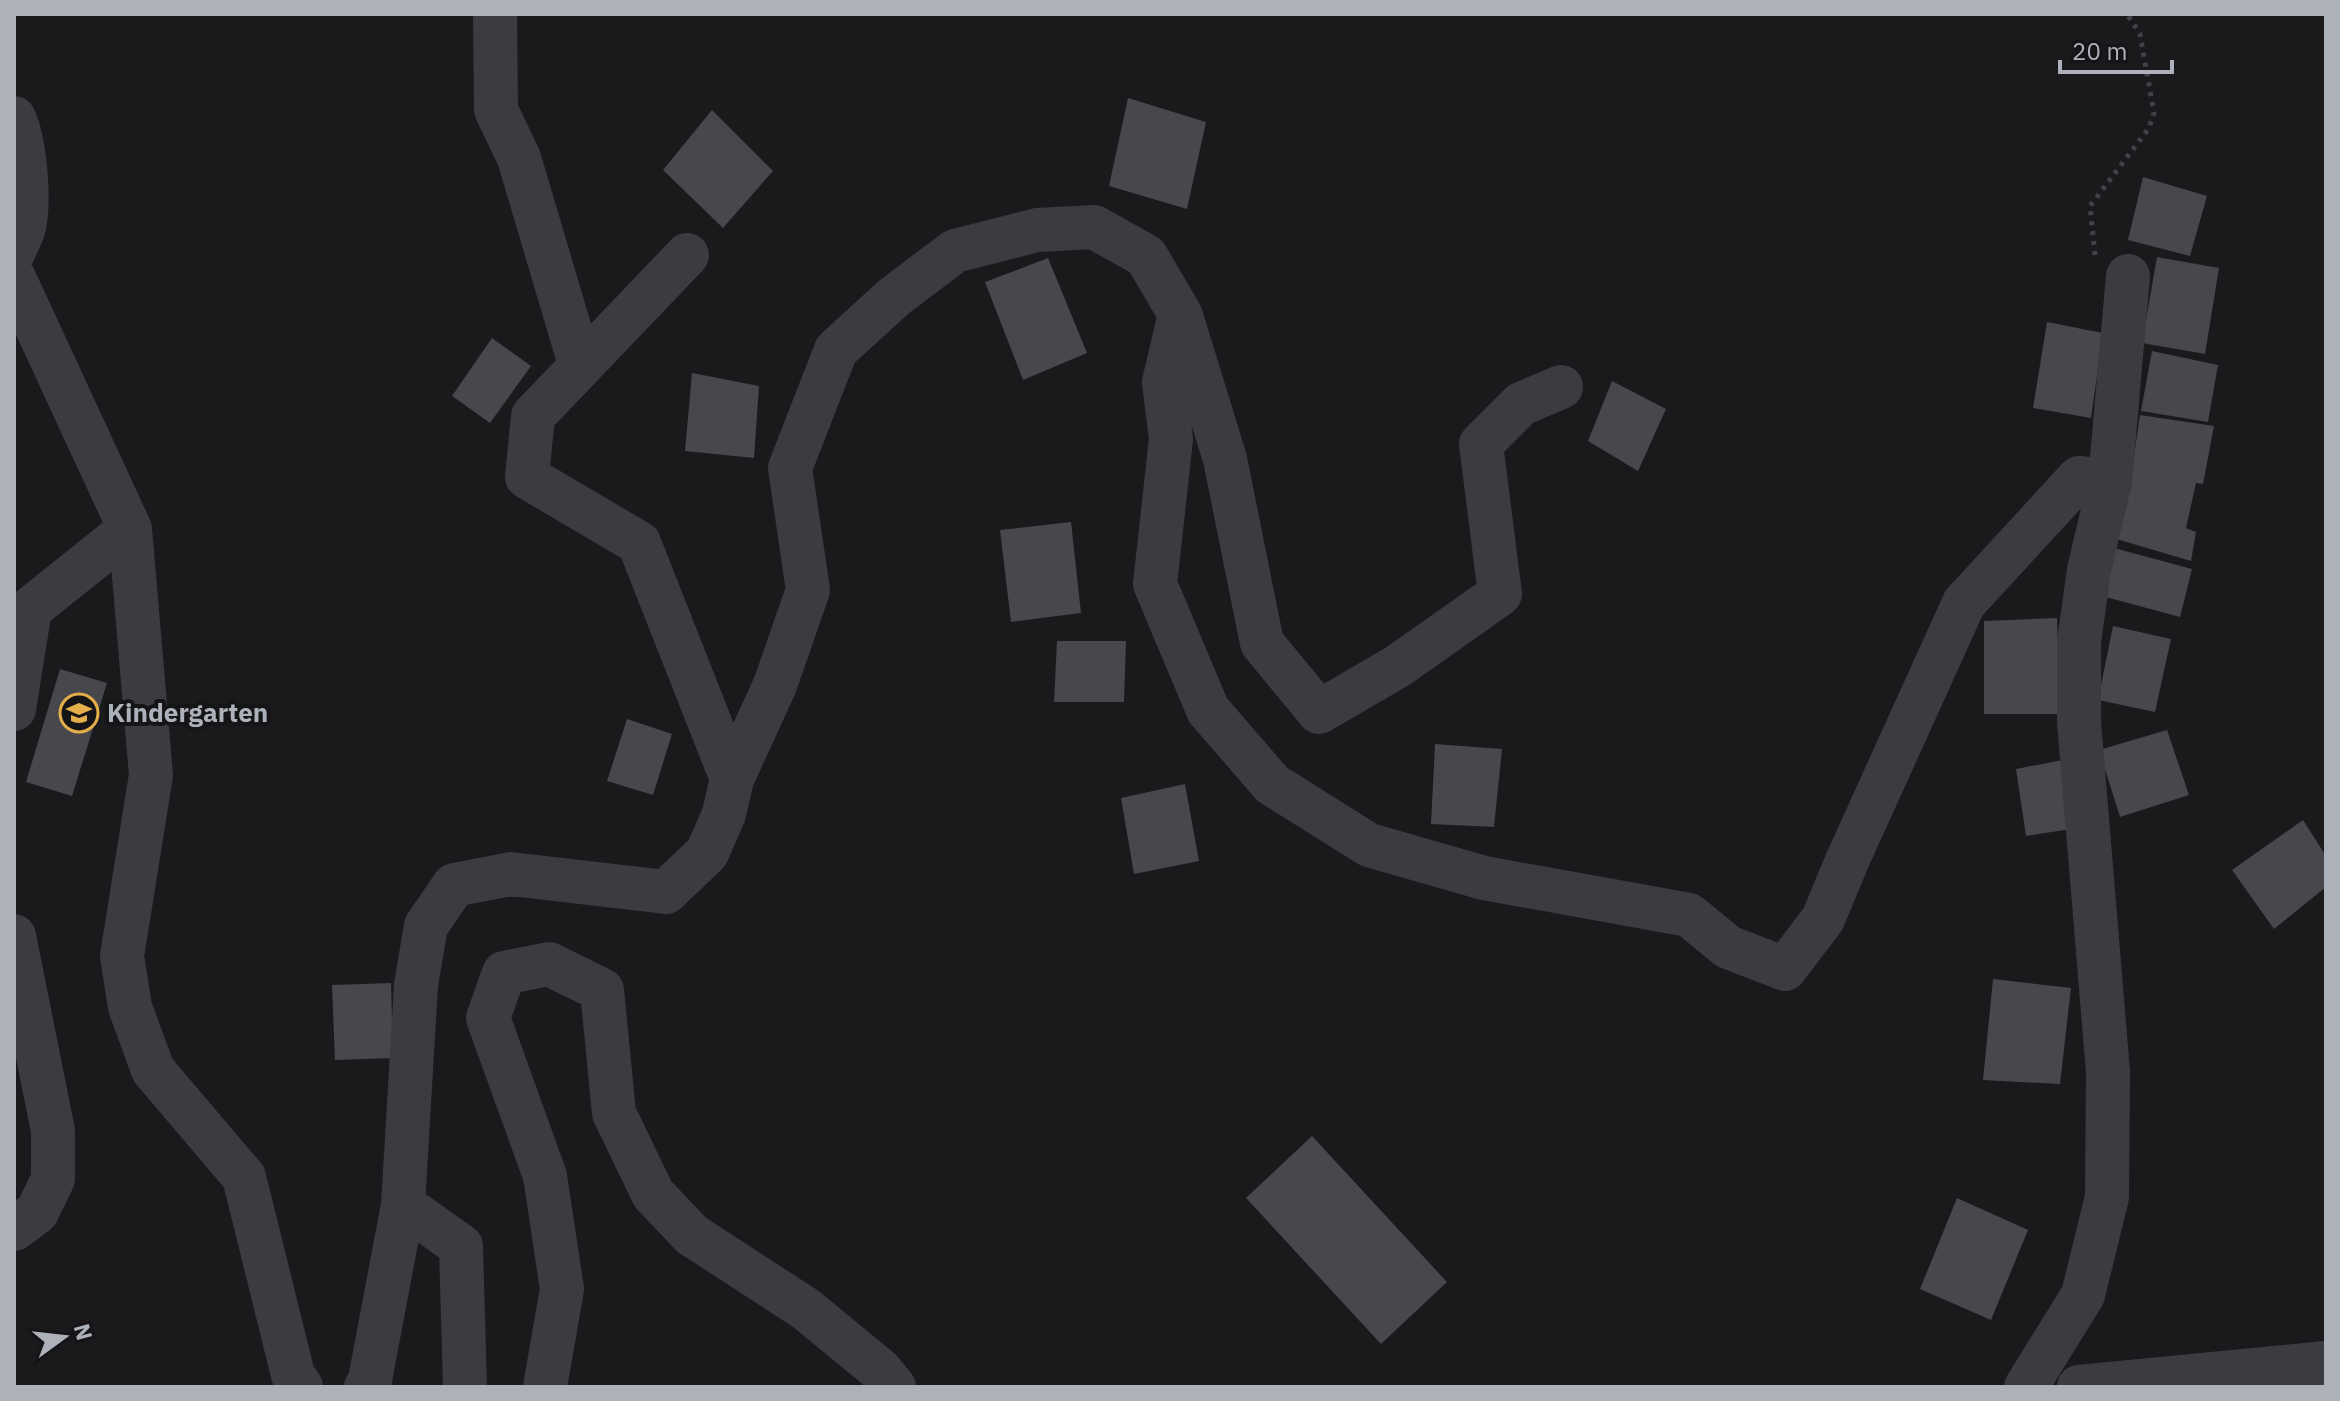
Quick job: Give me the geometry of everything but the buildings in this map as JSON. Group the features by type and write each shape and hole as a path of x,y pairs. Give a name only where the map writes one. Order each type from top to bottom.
{"street":[{"path":"495,14 496,110 519,158 580,364"},
{"path":"14,118 19,129 26,180 24,227 14,251"},
{"path":"366,1387 369,1385 403,1205 416,985 426,926 454,885 511,874 666,892 707,853 724,814 732,779 775,685 808,590 790,468 836,350 894,297 955,251 1037,230 1094,227 1146,256 1180,314 1225,459 1262,643 1319,712 1398,666 1500,594 1481,444 1521,404 1561,387"},
{"path":"687,255 533,416 527,477 639,543 732,779"},
{"path":"2026,1387 2083,1295 2107,1197 2108,1072 2079,722 2079,642 2089,570 2110,481 2128,276"},
{"path":"14,278 130,529 151,775 122,956 130,1007 153,1070 244,1177 293,1375 301,1387"},
{"path":"1180,314 1164,382 1171,439 1155,584 1208,710 1272,784 1369,845 1484,878 1689,915 1728,947 1785,969 1823,919 1964,603 2079,478 2110,481"},
{"path":"14,709 30,609 130,529"},
{"path":"14,936 53,1131 53,1179 37,1212 14,1229"},
{"path":"545,1387 562,1289 545,1176 488,1018 504,973 549,964 602,990 614,1113 653,1194 692,1235 806,1309 880,1370 894,1387"},
{"path":"403,1205 461,1246 465,1387"},
{"path":"2079,1387 2326,1363"}],"path":[{"path":"2127,14 2140,34 2154,113 2149,128 2090,206 2093,254 2128,276"}],"place":[{"name":"Kindergarten","path":"79,713"}]}
